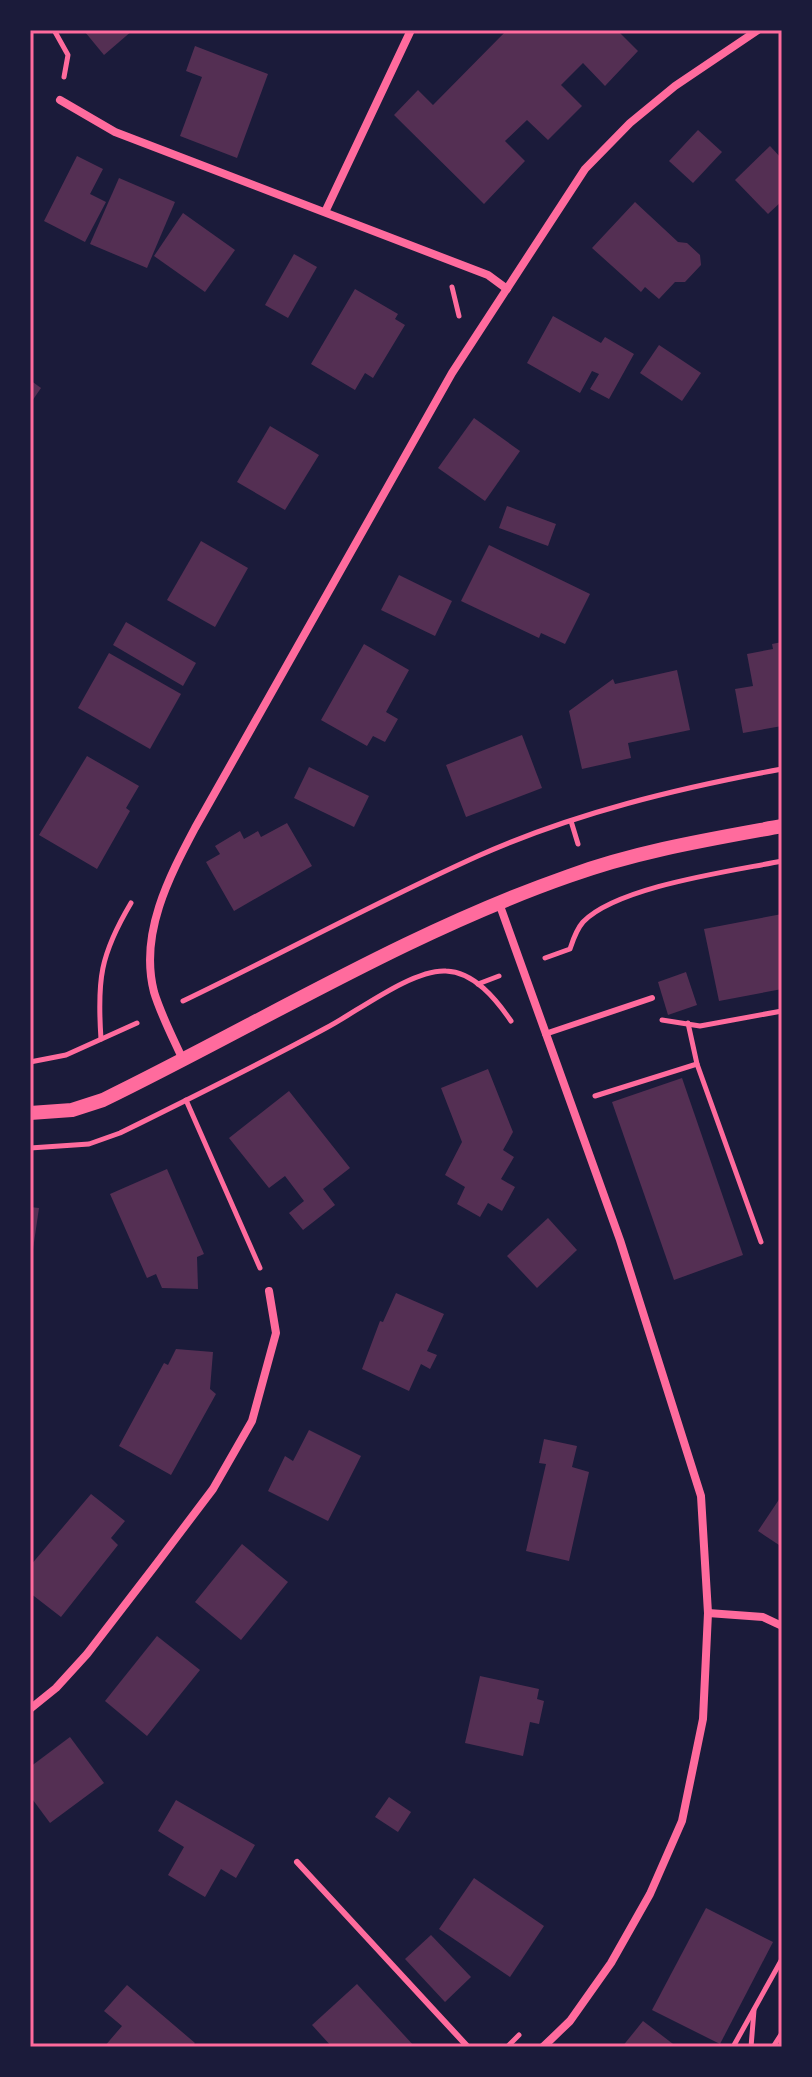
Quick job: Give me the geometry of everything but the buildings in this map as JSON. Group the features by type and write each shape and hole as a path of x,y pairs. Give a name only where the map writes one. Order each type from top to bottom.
{"street":[{"path":"326,210 411,30"},
{"path":"184,1061 162,1012 151,972 153,929 167,882 452,373 585,169 630,123 675,86 758,30"},
{"path":"60,100 115,132 326,210 488,275 507,289"},
{"path":"30,1113 72,1110 103,1100 184,1061 381,956 570,875 677,846 782,826"},
{"path":"499,903 620,1240 701,1496 708,1613 703,1719 682,1821 650,1894 611,1963 570,2021 543,2047"},
{"path":"30,1709 56,1688 87,1654 213,1489 252,1421 276,1333 269,1291"},
{"path":"708,1613 763,1617 782,1626"}],"lane":[{"path":"545,1034 652,998"},
{"path":"297,1862 468,2047"}],"path":[{"path":"54,30 68,55 60,100"},
{"path":"30,1062 66,1055 162,1012 478,856 608,809 782,769"},
{"path":"477,984 570,949 584,921 627,898 684,881 782,861"},
{"path":"30,1148 89,1144 186,1100 421,975 443,971 463,973 491,995 516,1029"},
{"path":"652,998 663,1021 700,1026 782,1011"},
{"path":"688,1023 697,1064 761,1242"},
{"path":"570,1105 697,1064"},
{"path":"186,1100 269,1291"},
{"path":"733,2047 782,1959"},
{"path":"751,2047 754,2010"},
{"path":"507,2047 529,2026"},
{"path":"773,2047 782,2033"}]}
